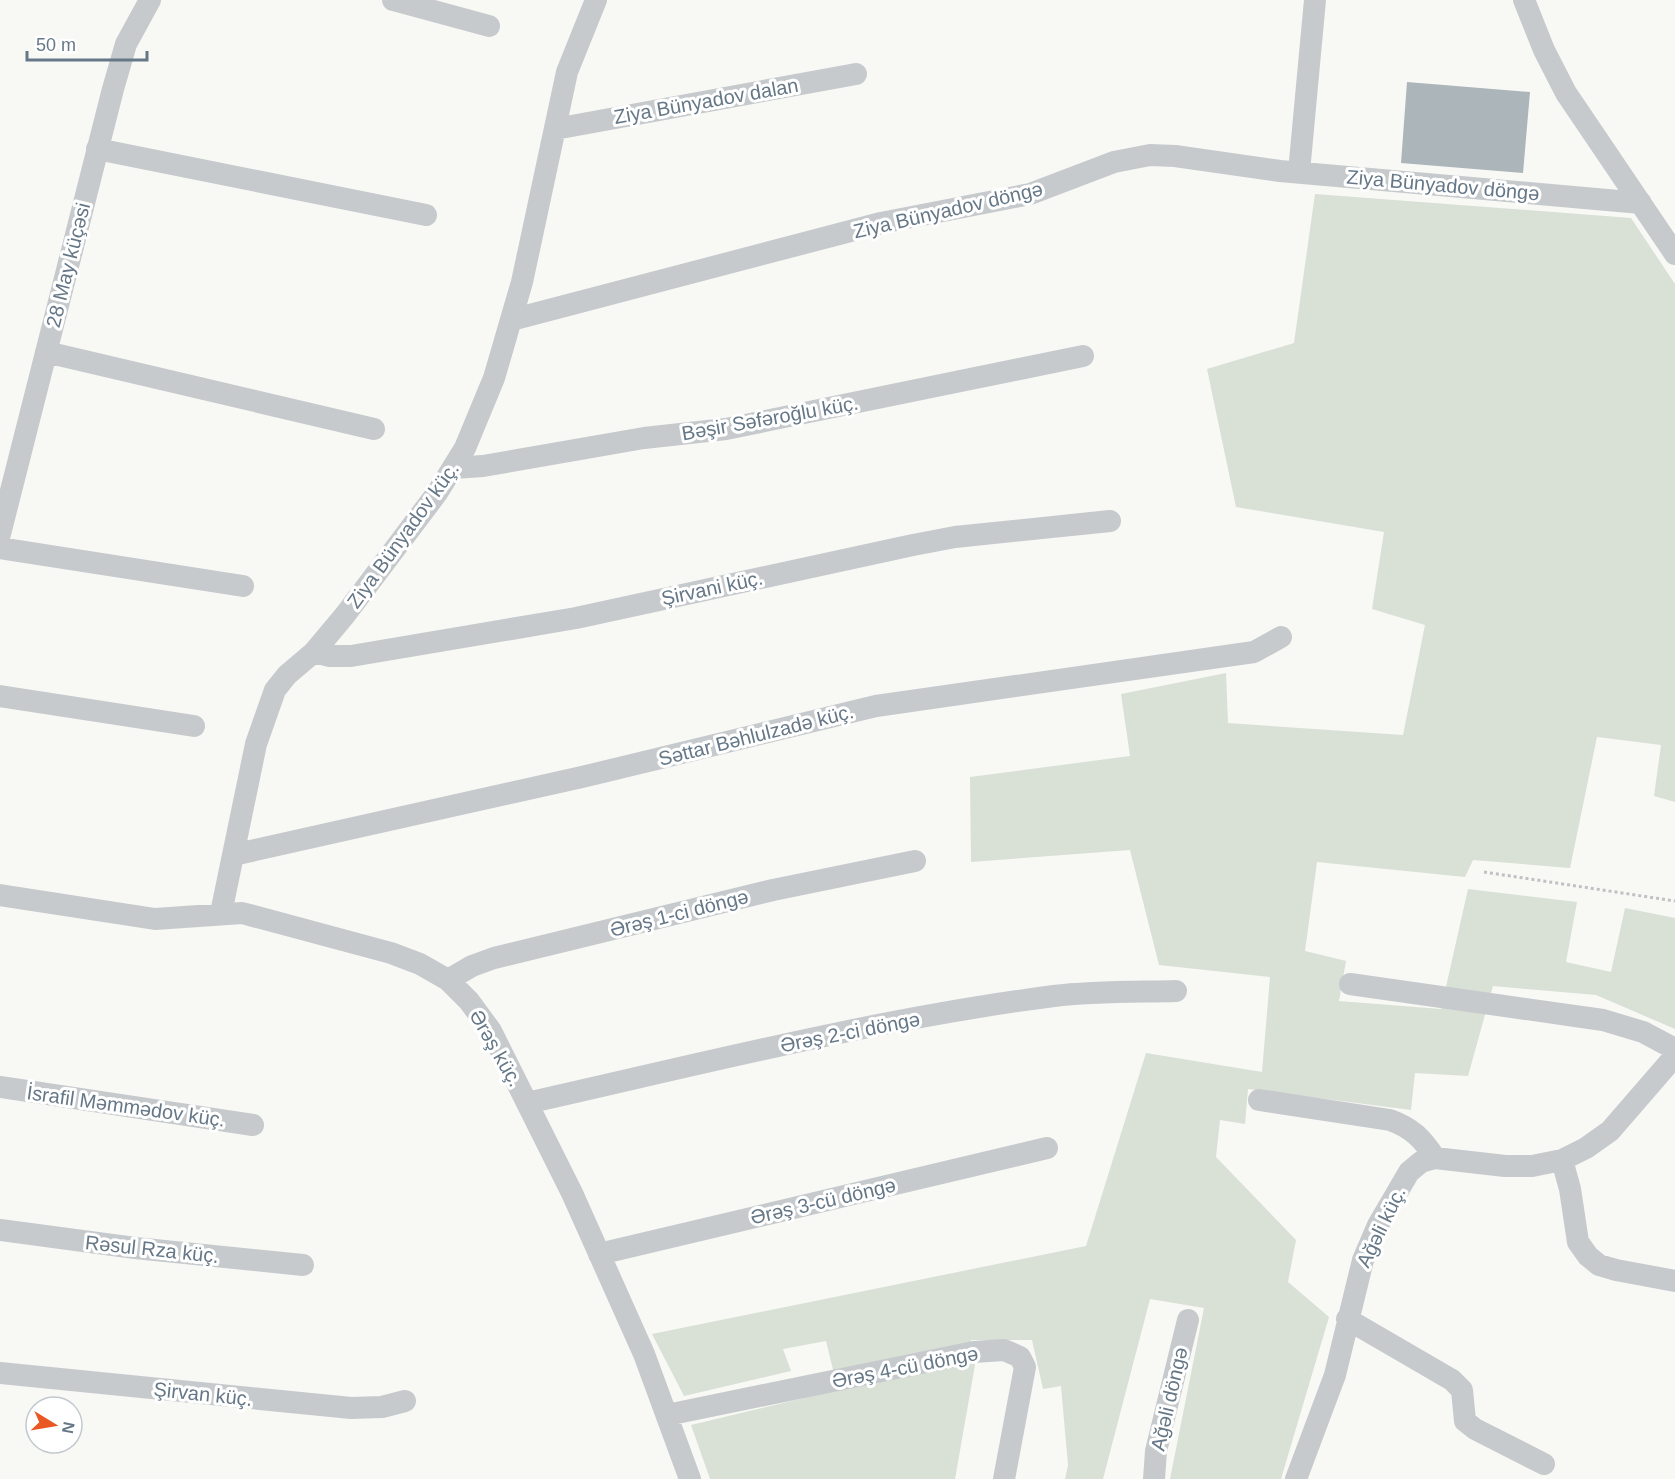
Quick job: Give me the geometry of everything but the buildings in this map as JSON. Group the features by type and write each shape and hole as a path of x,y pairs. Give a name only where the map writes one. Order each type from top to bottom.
{"street":[{"name":"28 May küçəsi","path":"0,534 126,44 150,0"},
{"path":"393,0 489,26"},
{"name":"Ziya Bünyadov küç.","path":"221,913 267,707 275,690 287,675 314,652 352,606 454,468 494,378 522,282 567,72 596,0"},
{"path":"1299,172 1315,0"},
{"path":"1524,0 1544,50 1566,93 1675,254"},
{"name":"Ziya Bünyadov dalan","path":"555,129 856,74"},
{"path":"98,150 426,215"},
{"name":"Ziya Bünyadov döngə","path":"511,320 881,223 1030,194 1114,162 1150,155 1175,156 1299,172 1641,203"},
{"path":"46,352 374,429"},
{"name":"Bəşir Səfəroğlu küç.","path":"454,468 483,466 644,438 726,429 1083,356"},
{"name":"Şirvani küç.","path":"314,652 330,656 351,656 576,618 934,541 1110,521"},
{"path":"0,548 243,586"},
{"name":"Səttar Bəhlulzadə küç.","path":"233,855 582,777 876,706 1254,652 1281,637"},
{"path":"0,696 194,726"},
{"name":"Ərəş 1-ci döngə","path":"448,980 472,966 494,958 773,890 915,861"},
{"name":"Ərəş küç.","path":"0,895 155,919 197,918 221,913 242,913 268,918 391,953 420,964 448,980 469,1000 491,1031 527,1103 644,1354 690,1479"},
{"path":"1350,984 1603,1020 1643,1032 1675,1049"},
{"name":"Ərəş 2-ci döngə","path":"527,1103 772,1048 948,1012 1056,996 1176,991"},
{"path":"1259,1100 1390,1119 1410,1127 1420,1136 1435,1158 1505,1166 1532,1166 1562,1161 1610,1131 1675,1056"},
{"name":"İsrafil Məmmədov küç.","path":"0,1088 253,1125"},
{"name":"Ərəş 3-cü döngə","path":"599,1254 1047,1148"},
{"name":"Ağəli küç.","path":"1296,1479 1335,1375 1363,1260 1378,1225 1409,1172 1421,1162 1435,1158"},
{"path":"1562,1161 1578,1242 1588,1256 1608,1268 1675,1281"},
{"name":"Rəsul Rza küç.","path":"0,1230 135,1248 303,1264"},
{"path":"1347,1319 1452,1380 1462,1390 1465,1421 1475,1429 1544,1464"},
{"name":"Ağəli döngə","path":"1155,1479 1156,1451 1188,1320"},
{"name":"Ərəş 4-cü döngə","path":"667,1415 974,1352 1004,1350 1020,1357 1025,1367 1004,1479"},
{"name":"Şirvan küç.","path":"0,1373 351,1408 382,1407 405,1401"}],"path":[{"path":"1484,872 1675,901"}],"shaded area":[{"path":"1315,194 1631,218 1675,284 1675,802 1654,796 1661,745 1597,737 1570,868 1473,860 1465,877 1317,862 1305,951 1346,961 1339,1001 1441,1009 1468,889 1577,902 1566,962 1611,972 1625,908 1675,918 1675,1029 1596,995 1493,986 1468,1076 1415,1073 1411,1110 1248,1089 1245,1124 1220,1120 1216,1157 1296,1240 1288,1282 1329,1317 1281,1479 1170,1479 1204,1308 1150,1299 1103,1479 1065,1479 1068,1465 1061,1386 1043,1389 1032,1340 971,1340 975,1365 955,1479 710,1479 691,1425 838,1390 826,1341 783,1349 791,1371 684,1396 652,1334 1086,1246 1146,1053 1262,1072 1270,977 1159,965 1130,850 971,862 970,777 1130,756 1121,694 1226,673 1228,723 1403,735 1425,625 1372,609 1384,532 1236,507 1207,369 1294,343"}]}
